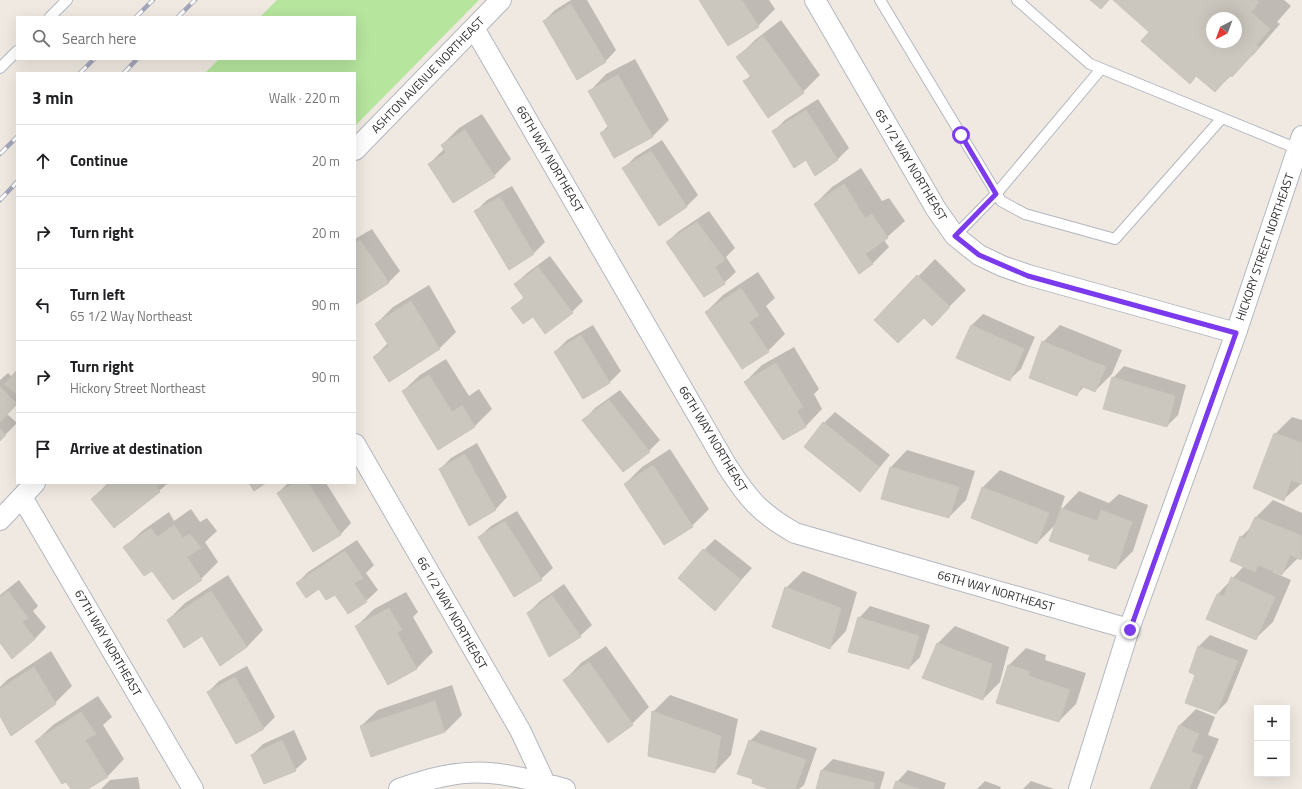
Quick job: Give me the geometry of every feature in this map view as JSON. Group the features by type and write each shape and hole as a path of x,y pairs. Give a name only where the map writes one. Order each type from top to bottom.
{"street":[{"name":"ASHTON AVENUE NORTHEAST","path":"356,149 501,0"},
{"name":"65 1/2 WAY NORTHEAST","path":"815,0 936,209 955,236 979,255 1028,276 1236,333"},
{"name":"66TH WAY NORTHEAST","path":"474,28 727,466 756,507 776,522 795,533 1130,630"},
{"name":"HICKORY STREET NORTHEAST","path":"1079,789 1130,630 1236,333 1300,142"},
{"name":"66 1/2 WAY NORTHEAST","path":"356,446 520,730 545,783"},
{"path":"0,520 29,490"},
{"name":"67TH WAY NORTHEAST","path":"29,490 193,789"},
{"path":"399,789 424,780 458,774 490,773 545,783 565,789"}],"lane":[{"path":"51,16 67,0"},
{"path":"880,0 996,194 1001,201 1025,214 1116,239 1222,118"},
{"path":"1017,0 1090,64 1222,118 1300,142"},
{"path":"0,68 16,51"},
{"path":"955,236 996,194 1101,69"}],"green space":[{"path":"277,0 479,0 356,125 356,72 206,72 218,60 356,60 356,16 261,16"}],"building":[{"path":"699,0 742,0 759,27 728,46"},
{"path":"1090,0 1109,0 1101,9"},
{"path":"1113,0 1256,0 1259,2 1251,12 1270,29 1256,45 1259,47 1232,77 1230,75 1215,92 1196,76 1190,84 1141,41 1149,32"},
{"path":"571,4 606,62 577,80 543,21"},
{"path":"763,36 804,93 768,118 743,81 751,77 736,57"},
{"path":"618,75 653,137 614,158 600,133 609,128 588,91"},
{"path":"806,110 838,160 815,176 806,160 794,168 772,131"},
{"path":"465,130 495,177 453,203 428,164 446,153 441,145"},
{"path":"651,151 687,207 659,226 622,168"},
{"path":"844,184 865,218 872,214 888,238 865,254 873,264 859,274 814,204"},
{"path":"500,197 534,254 509,270 474,211"},
{"path":"697,222 725,260 715,267 725,284 704,297 666,242"},
{"path":"360,240 389,283 356,304 356,242"},
{"path":"538,267 573,313 545,334 533,317 523,324 511,308 524,298 514,284"},
{"path":"917,275 950,307 932,326 924,318 898,343 874,320"},
{"path":"741,288 759,315 749,322 769,352 742,369 705,312"},
{"path":"411,301 440,349 389,382 373,357 389,346 375,324"},
{"path":"971,325 1024,349 1010,381 956,358"},
{"path":"581,335 610,383 583,399 554,352"},
{"path":"1042,341 1106,367 1095,392 1081,386 1077,396 1029,378"},
{"path":"776,363 803,407 797,411 806,427 783,440 744,382"},
{"path":"16,371 16,394 5,384"},
{"path":"429,375 452,412 462,405 475,427 438,450 402,391"},
{"path":"1112,377 1175,396 1167,427 1103,409"},
{"path":"0,387 16,403 16,405 0,422"},
{"path":"609,400 650,452 623,472 582,420"},
{"path":"823,422 879,467 860,492 804,447"},
{"path":"0,429 6,435 0,441"},
{"path":"1274,433 1302,443 1302,484 1291,480 1284,501 1253,488"},
{"path":"465,454 496,510 469,526 439,469"},
{"path":"653,465 693,527 664,545 624,484"},
{"path":"890,467 959,487 949,518 881,499"},
{"path":"110,484 161,484 157,487 160,492 114,528 91,499"},
{"path":"250,484 264,484 254,491"},
{"path":"292,484 309,484 341,535 313,552 277,493"},
{"path":"982,487 1049,513 1037,544 971,518"},
{"path":"1061,508 1097,521 1101,510 1132,522 1116,569 1088,560 1090,555 1049,541"},
{"path":"1255,517 1302,536 1301,560 1290,555 1282,575 1258,565 1255,572 1230,561 1240,536 1245,539"},
{"path":"505,521 542,580 514,597 478,537"},
{"path":"174,525 183,538 190,534 201,548 187,557 202,580 173,600 152,571 144,576 123,547 151,528 157,537"},
{"path":"703,549 741,580 715,611 678,578"},
{"path":"345,551 363,578 354,583 367,602 348,614 335,595 326,600 319,589 306,598 296,583"},
{"path":"1231,577 1275,597 1256,640 1206,619 1217,594 1224,596"},
{"path":"785,587 841,608 830,649 772,627"},
{"path":"8,591 28,618 22,622 35,639 12,659 0,643 0,597"},
{"path":"211,591 247,647 220,666 202,636 184,648 167,620"},
{"path":"552,595 581,637 549,657 527,613"},
{"path":"389,608 402,630 397,633 417,669 388,685 355,626"},
{"path":"858,617 919,636 909,669 848,652"},
{"path":"937,643 992,664 983,700 922,678"},
{"path":"1198,646 1238,661 1216,714 1185,703 1195,675 1189,672"},
{"path":"589,662 633,725 608,743 563,680"},
{"path":"1008,665 1029,671 1029,676 1070,690 1059,722 996,703"},
{"path":"34,667 56,704 11,736 0,716 0,689"},
{"path":"235,677 264,729 236,744 207,692"},
{"path":"435,701 445,732 371,757 360,726"},
{"path":"652,711 721,736 715,773 648,756"},
{"path":"81,712 96,734 85,740 108,777 88,789 71,789 66,782 62,784 35,741"},
{"path":"1179,725 1199,734 1191,752 1203,756 1189,789 1150,789"},
{"path":"282,740 296,771 264,784 251,755"},
{"path":"749,740 806,760 795,789 769,789 752,783 753,779 737,774"},
{"path":"821,770 875,783 873,789 816,789"},
{"path":"896,781 919,789 893,789"}],"railway":[{"path":"137,16 153,0"},
{"path":"179,16 195,0"},
{"path":"81,72 93,60"},
{"path":"125,72 136,60"},
{"path":"0,154 16,138"},
{"path":"0,200 16,183"}],"route":[{"path":"961,135 996,194 955,236 979,255 1028,276 1236,333 1130,630"}]}
